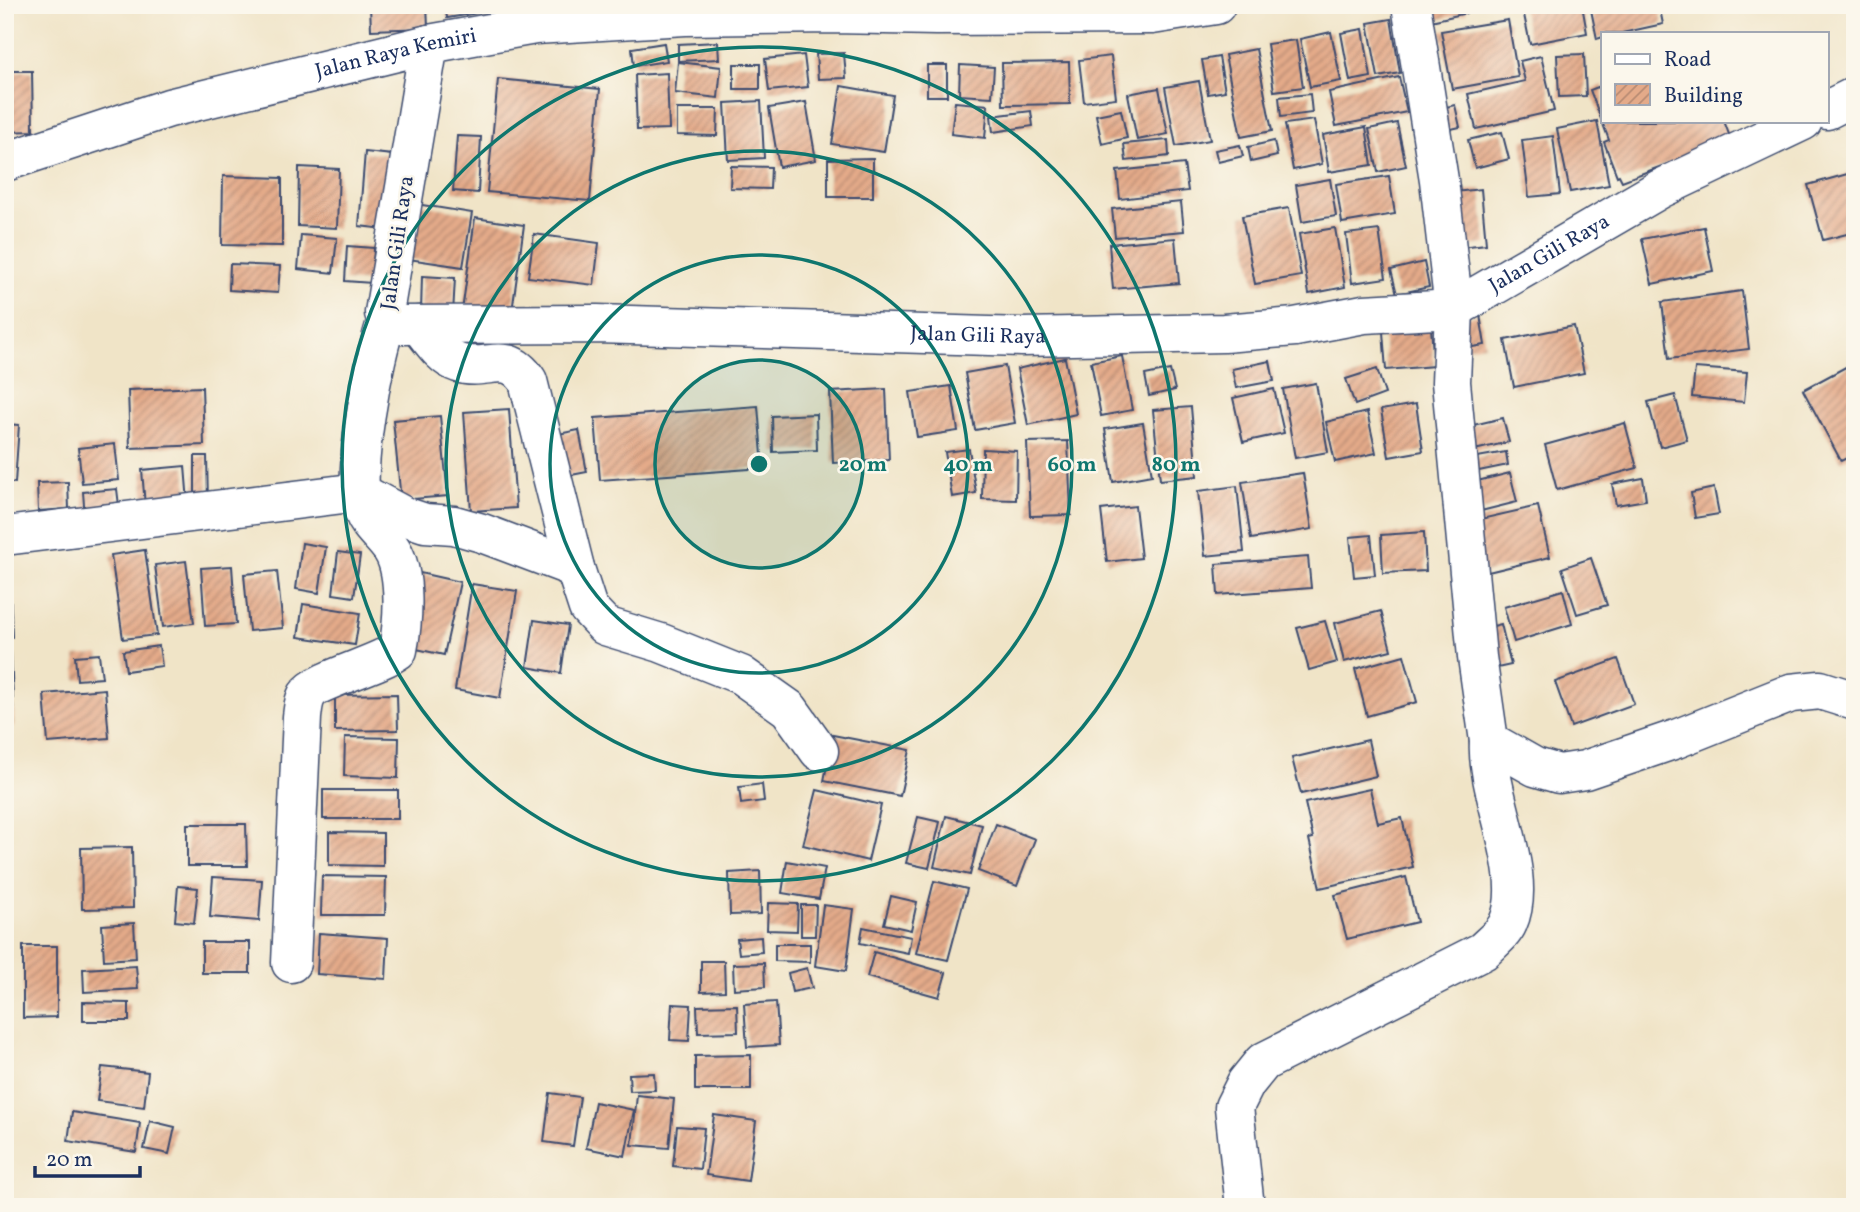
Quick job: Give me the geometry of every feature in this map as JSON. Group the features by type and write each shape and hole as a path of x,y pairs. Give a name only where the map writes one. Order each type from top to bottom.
{"street":[{"name":"Jalan Raya Kemiri","path":"5,162 169,108 429,44 535,25 685,11 833,14 1060,11 1152,15 1216,5"},
{"path":"1245,1207 1234,1107 1246,1083 1263,1062 1483,951 1508,924 1515,896 1505,829 1488,754 1489,741 1477,657 1451,382 1454,309 1439,180 1411,5"},
{"name":"Jalan Gili Raya","path":"429,44 384,313 403,322 597,324 1022,337 1224,333 1295,327 1364,314 1454,309 1660,189 1801,122"},
{"path":"1828,110 1855,96"},
{"path":"291,963 302,717 306,696 315,687 386,659 398,650 401,634 401,580 398,564 392,549 374,531 364,512 359,492 359,470 378,343 403,322 457,363 504,363 519,368 528,381 575,568 588,608 606,626 662,643 741,676 789,709 819,751"},
{"path":"5,536 359,492 404,516 425,523 454,525 482,533 575,568"},
{"path":"1489,741 1535,767 1559,774 1585,770 1663,744 1791,693 1819,690 1855,701"}],"building":[{"path":"5,5 9,5 10,51 5,51"},
{"path":"370,5 427,5 428,28 371,30"},
{"path":"445,5 496,5 496,10 447,18"},
{"path":"1423,5 1465,5 1467,13 1426,22"},
{"path":"1522,5 1582,5 1587,33 1530,44"},
{"path":"1590,5 1659,5 1663,24 1627,32 1601,32 1601,38 1597,39"},
{"path":"1391,19 1400,73 1378,77 1368,23"},
{"path":"1508,20 1518,77 1452,89 1441,31"},
{"path":"1363,29 1371,77 1350,81 1341,33"},
{"path":"1331,32 1341,81 1310,87 1300,39"},
{"path":"1296,40 1303,87 1274,91 1267,44"},
{"path":"718,42 719,59 678,61 678,44"},
{"path":"664,43 667,61 634,66 632,48"},
{"path":"1256,49 1272,131 1241,137 1225,55"},
{"path":"844,53 846,78 818,79 816,54"},
{"path":"1584,54 1586,96 1559,97 1557,55"},
{"path":"804,55 808,87 769,91 765,59"},
{"path":"1111,56 1116,98 1084,102 1079,60"},
{"path":"1541,56 1554,111 1476,129 1468,94 1525,81 1520,61"},
{"path":"1219,57 1225,91 1208,94 1202,60"},
{"path":"678,62 721,67 718,98 675,93"},
{"path":"1069,62 1070,104 1003,105 1002,63"},
{"path":"734,64 760,64 760,89 734,89"},
{"path":"927,65 947,65 947,96 927,96"},
{"path":"960,65 994,67 992,97 959,95"},
{"path":"5,71 32,71 33,131 5,132"},
{"path":"667,73 669,129 637,130 635,75"},
{"path":"1399,77 1407,112 1336,126 1329,92"},
{"path":"498,79 600,89 590,201 487,192"},
{"path":"1199,81 1210,140 1176,146 1165,87"},
{"path":"841,86 893,95 884,152 832,144"},
{"path":"1601,86 1601,119 1590,90"},
{"path":"1159,88 1168,134 1137,140 1128,94"},
{"path":"1310,94 1312,113 1281,117 1279,97"},
{"path":"761,101 764,158 728,160 725,103"},
{"path":"806,102 816,160 779,167 769,108"},
{"path":"955,102 988,105 985,138 951,134"},
{"path":"1455,105 1460,127 1438,132 1433,110"},
{"path":"677,109 718,109 717,136 677,135"},
{"path":"1121,110 1127,138 1102,144 1096,115"},
{"path":"1031,111 1033,126 993,132 991,116"},
{"path":"1314,120 1322,164 1293,170 1285,124"},
{"path":"1597,121 1609,185 1570,192 1557,129"},
{"path":"1602,122 1724,122 1731,140 1622,181 1619,175 1617,176 1604,142 1609,140"},
{"path":"1397,123 1406,166 1378,172 1369,129"},
{"path":"1366,127 1372,165 1329,172 1323,135"},
{"path":"1502,132 1509,159 1475,168 1468,140"},
{"path":"457,136 481,137 478,193 453,191"},
{"path":"1553,136 1560,194 1529,197 1522,140"},
{"path":"1168,140 1169,156 1126,161 1124,144"},
{"path":"1274,141 1277,156 1251,162 1248,147"},
{"path":"1240,145 1243,156 1218,162 1215,150"},
{"path":"365,152 392,155 385,229 359,226"},
{"path":"873,158 873,197 828,197 828,159"},
{"path":"1184,164 1188,191 1120,199 1117,171"},
{"path":"731,166 771,167 770,189 730,188"},
{"path":"299,167 339,169 337,228 298,226"},
{"path":"1851,173 1855,189 1855,232 1823,240 1808,185"},
{"path":"223,176 282,178 282,246 222,245"},
{"path":"1389,176 1395,214 1342,223 1336,184"},
{"path":"1330,179 1336,216 1302,222 1296,185"},
{"path":"1481,189 1486,244 1451,248 1446,193"},
{"path":"1181,202 1184,231 1115,237 1112,209"},
{"path":"416,204 472,213 463,267 408,259"},
{"path":"1289,208 1301,276 1255,284 1242,216"},
{"path":"475,218 524,225 511,319 462,311"},
{"path":"1704,227 1713,271 1652,284 1642,239"},
{"path":"1335,228 1345,287 1309,294 1299,234"},
{"path":"1379,230 1386,278 1352,283 1346,234"},
{"path":"534,234 599,243 594,285 528,277"},
{"path":"301,235 337,238 333,273 298,269"},
{"path":"1175,238 1179,283 1113,289 1109,244"},
{"path":"347,246 374,248 372,283 345,281"},
{"path":"1424,262 1429,287 1397,294 1391,270"},
{"path":"230,264 280,266 278,293 229,290"},
{"path":"422,276 455,278 453,314 421,312"},
{"path":"1742,291 1749,349 1669,359 1662,302"},
{"path":"1480,315 1485,345 1466,348 1461,318"},
{"path":"1574,326 1584,373 1514,387 1505,340"},
{"path":"1431,328 1434,366 1386,370 1383,332"},
{"path":"1122,356 1132,410 1101,416 1091,362"},
{"path":"1065,358 1076,414 1028,425 1017,369"},
{"path":"1270,361 1274,381 1236,388 1232,369"},
{"path":"1855,362 1855,454 1841,461 1803,390"},
{"path":"1005,366 1015,423 975,430 965,373"},
{"path":"1695,368 1747,372 1744,402 1692,397"},
{"path":"1377,369 1385,394 1355,405 1346,379"},
{"path":"1170,370 1175,390 1149,396 1145,375"},
{"path":"1316,383 1328,452 1295,458 1283,389"},
{"path":"951,386 958,431 917,437 910,392"},
{"path":"202,387 204,445 130,448 128,390"},
{"path":"886,389 889,460 833,463 830,392"},
{"path":"1274,389 1284,433 1243,442 1233,398"},
{"path":"1675,395 1687,440 1660,447 1648,402"},
{"path":"1416,404 1423,451 1389,457 1381,410"},
{"path":"758,406 763,468 600,480 595,418"},
{"path":"1191,407 1197,476 1160,480 1153,410"},
{"path":"509,409 516,508 471,511 464,412"},
{"path":"1367,412 1376,453 1335,462 1326,422"},
{"path":"816,414 817,450 773,452 772,416"},
{"path":"440,416 448,496 401,500 393,420"},
{"path":"1503,418 1509,442 1470,451 1465,427"},
{"path":"1143,423 1152,475 1113,482 1105,429"},
{"path":"1625,423 1637,468 1557,490 1545,445"},
{"path":"5,424 19,425 15,483 5,482"},
{"path":"579,430 587,472 561,477 553,435"},
{"path":"1068,441 1071,515 1030,516 1027,442"},
{"path":"115,444 119,480 82,483 78,448"},
{"path":"969,449 976,493 952,497 945,452"},
{"path":"983,449 1017,451 1016,500 982,499"},
{"path":"1506,452 1508,465 1469,473 1466,459"},
{"path":"195,456 207,456 208,502 195,502"},
{"path":"185,466 188,503 145,506 142,470"},
{"path":"1303,473 1312,529 1251,539 1242,482"},
{"path":"1510,473 1517,502 1473,513 1465,484"},
{"path":"1643,478 1646,500 1616,505 1612,484"},
{"path":"68,482 69,509 38,511 37,483"},
{"path":"1237,486 1244,552 1205,556 1198,491"},
{"path":"1714,488 1719,514 1695,518 1691,493"},
{"path":"117,489 120,514 85,518 83,492"},
{"path":"1135,506 1141,558 1107,562 1101,510"},
{"path":"1538,506 1550,557 1480,574 1468,522"},
{"path":"1424,532 1426,571 1383,573 1381,535"},
{"path":"1371,535 1375,575 1354,577 1350,537"},
{"path":"302,543 326,547 319,593 296,589"},
{"path":"145,550 157,635 123,639 111,555"},
{"path":"338,552 360,555 354,597 333,594"},
{"path":"1308,557 1311,588 1218,595 1216,564"},
{"path":"1591,558 1607,605 1577,614 1562,568"},
{"path":"186,561 194,623 163,627 155,565"},
{"path":"232,566 236,624 205,626 201,568"},
{"path":"277,571 283,628 249,631 244,574"},
{"path":"420,573 460,582 444,655 403,646"},
{"path":"5,583 10,583 12,637 5,638"},
{"path":"472,584 517,591 500,698 455,690"},
{"path":"1563,590 1572,624 1514,642 1504,607"},
{"path":"303,604 360,613 355,645 298,637"},
{"path":"1381,611 1391,650 1344,662 1335,623"},
{"path":"534,620 568,625 561,673 527,667"},
{"path":"1325,621 1337,662 1309,670 1297,628"},
{"path":"1501,624 1511,665 1488,670 1478,630"},
{"path":"159,646 162,666 126,671 123,651"},
{"path":"5,650 11,650 14,726 5,727"},
{"path":"99,654 102,678 77,680 75,656"},
{"path":"1404,655 1417,702 1367,716 1355,669"},
{"path":"1618,659 1634,704 1571,727 1555,682"},
{"path":"105,689 109,738 48,743 44,694"},
{"path":"397,694 398,730 335,731 335,695"},
{"path":"833,735 910,750 900,796 824,781"},
{"path":"345,737 399,738 398,778 344,776"},
{"path":"1368,740 1376,776 1301,794 1292,758"},
{"path":"762,784 764,801 741,804 739,787"},
{"path":"1370,789 1378,823 1402,818 1413,867 1320,888 1309,839 1313,838 1305,803"},
{"path":"323,790 398,790 398,819 323,819"},
{"path":"817,790 881,805 868,861 803,845"},
{"path":"946,816 982,825 970,875 934,867"},
{"path":"918,817 940,822 929,868 906,863"},
{"path":"187,824 246,824 247,866 187,866"},
{"path":"996,824 1035,839 1017,886 978,871"},
{"path":"329,832 383,833 383,866 329,865"},
{"path":"132,847 133,908 82,909 81,848"},
{"path":"787,861 825,868 819,899 782,893"},
{"path":"760,871 761,914 730,915 729,873"},
{"path":"322,876 386,877 385,915 321,915"},
{"path":"213,877 262,880 259,921 210,917"},
{"path":"1406,877 1417,922 1347,939 1335,895"},
{"path":"934,881 967,889 948,960 916,953"},
{"path":"178,886 198,888 194,923 175,921"},
{"path":"891,896 917,902 911,930 884,924"},
{"path":"768,903 798,904 797,931 767,930"},
{"path":"801,905 816,905 815,936 801,936"},
{"path":"823,905 854,909 846,971 815,966"},
{"path":"134,923 136,958 104,960 102,925"},
{"path":"863,927 911,937 908,953 860,943"},
{"path":"319,933 388,938 386,979 317,974"},
{"path":"761,937 762,952 739,954 737,939"},
{"path":"202,942 250,942 250,973 202,973"},
{"path":"775,944 810,944 810,962 775,961"},
{"path":"23,946 57,946 57,1017 23,1018"},
{"path":"874,952 946,973 939,997 867,977"},
{"path":"701,961 724,961 725,991 701,992"},
{"path":"764,963 765,987 734,989 733,964"},
{"path":"136,966 138,989 84,992 83,969"},
{"path":"807,968 812,988 792,992 788,973"},
{"path":"83,1002 129,1003 129,1021 83,1021"},
{"path":"776,1002 779,1045 747,1047 744,1004"},
{"path":"672,1004 691,1005 689,1041 670,1040"},
{"path":"737,1005 738,1032 698,1033 697,1006"},
{"path":"751,1055 751,1090 695,1090 695,1056"},
{"path":"102,1067 148,1072 144,1107 97,1101"},
{"path":"654,1073 655,1090 630,1091 629,1074"},
{"path":"550,1093 580,1097 573,1146 544,1142"},
{"path":"637,1095 674,1099 669,1148 632,1145"},
{"path":"595,1102 634,1110 625,1156 586,1148"},
{"path":"72,1112 140,1123 136,1152 68,1141"},
{"path":"714,1115 756,1121 748,1181 706,1175"},
{"path":"150,1121 175,1127 169,1154 144,1149"},
{"path":"677,1126 704,1128 700,1169 673,1166"}]}
